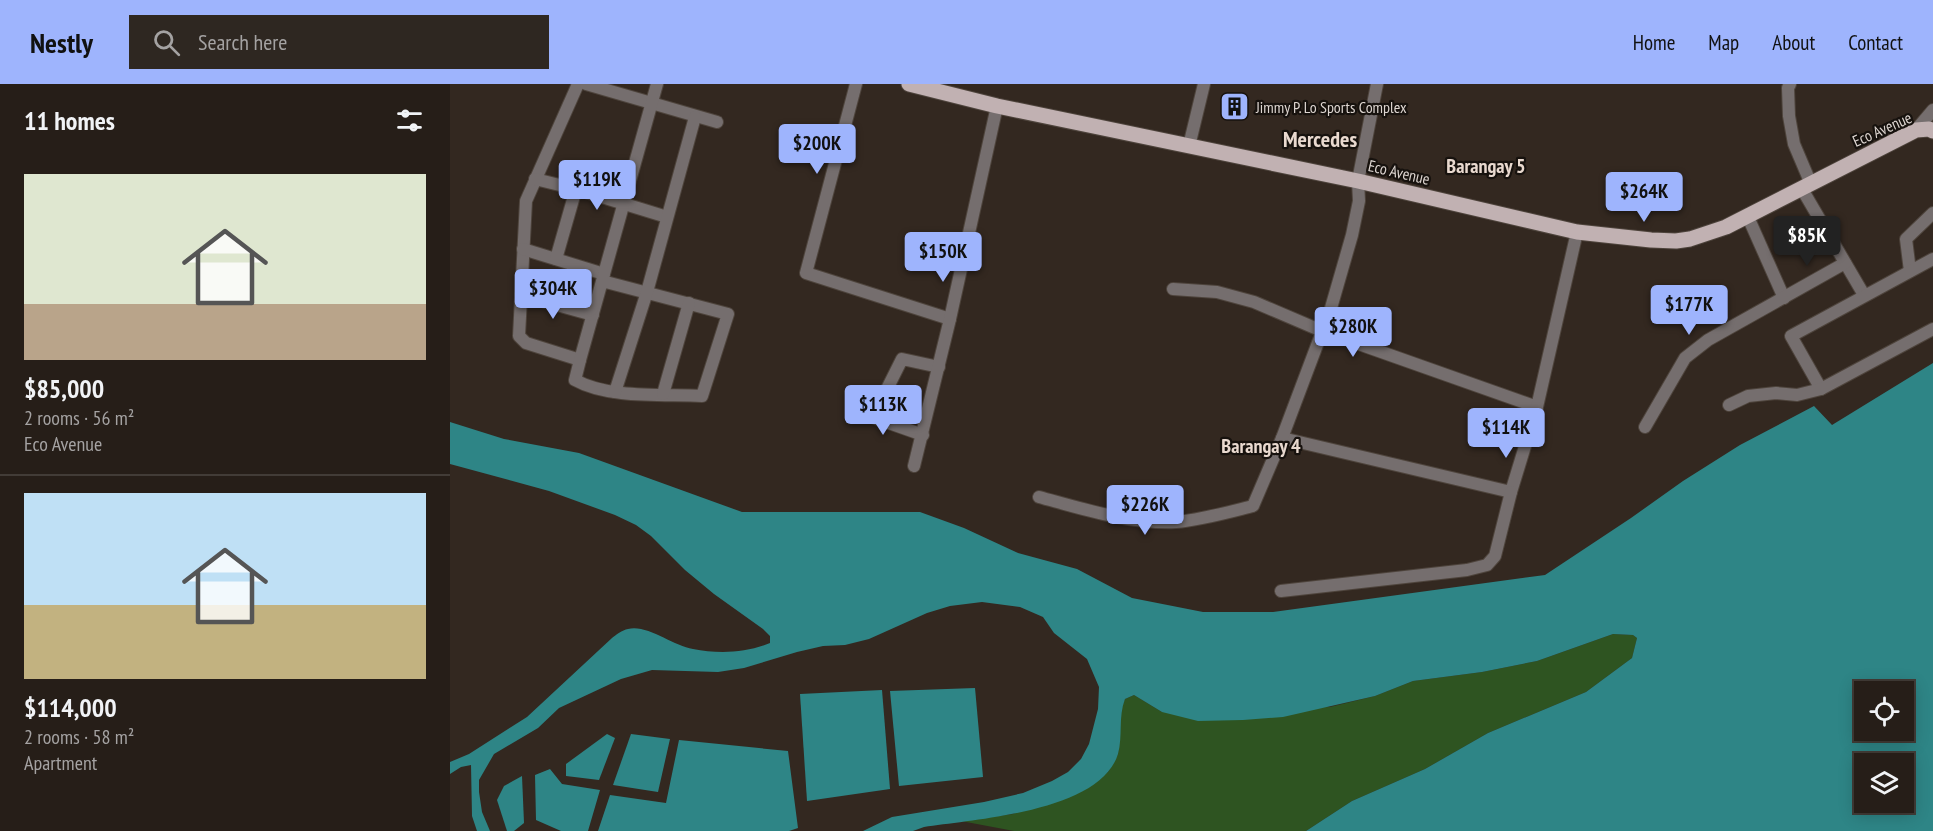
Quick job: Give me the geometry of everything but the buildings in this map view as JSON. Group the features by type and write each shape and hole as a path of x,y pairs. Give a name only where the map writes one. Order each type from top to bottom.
{"main road":[{"name":"Eco Avenue","path":"909,84 997,106 1358,182 1577,232 1652,240 1676,241 1697,237 1748,217 1916,130 1933,131"}],"street":[{"path":"578,84 526,201 519,336 526,343 580,360"},
{"path":"586,84 717,122"},
{"path":"523,249 556,259 603,277 647,292 728,314 702,396 615,392 583,385 574,380 593,315 603,277 623,204 657,84"},
{"path":"856,84 806,273 950,319"},
{"path":"1189,146 1203,84"},
{"path":"1039,497 1104,514 1143,521 1177,522 1253,506 1282,438 1322,331 1352,235 1359,201 1358,182 1377,84"},
{"path":"1790,84 1788,88 1789,116 1794,144 1807,186 1845,263 1864,295"},
{"path":"914,466 939,367 997,106"},
{"path":"1916,130 1933,110"},
{"path":"615,392 647,292 695,117"},
{"path":"535,179 667,217"},
{"path":"556,259 576,189"},
{"path":"1910,271 1906,238 1933,213"},
{"path":"1748,217 1784,298"},
{"path":"1281,591 1467,570 1487,565 1496,556 1511,492 1537,407 1577,232"},
{"path":"1821,389 1791,336 1933,259"},
{"path":"1645,426 1685,358 1708,340 1845,263"},
{"path":"1173,289 1224,294 1254,302 1322,331 1537,407"},
{"path":"521,295 593,315"},
{"path":"663,394 689,303"},
{"path":"1729,405 1748,396 1776,393 1797,395 1821,389 1933,329"},
{"path":"873,417 902,359 939,367"},
{"path":"852,410 923,435"},
{"path":"1282,438 1511,492"}],"green space":[{"path":"1613,634 1633,635 1637,638 1632,658 1586,692 1488,733 1425,769 1352,801 1306,831 1014,831 961,821 1013,814 1108,772 1118,754 1121,709 1125,699 1134,695 1162,712 1330,707 1375,696 1413,681 1482,672 1537,661"}],"water":[{"path":"1933,363 1933,831 1306,831 1352,801 1425,769 1488,733 1586,692 1632,658 1637,638 1633,635 1613,634 1537,661 1482,672 1413,681 1375,696 1283,717 1198,721 1162,712 1134,695 1125,699 1123,706 1118,754 1107,773 1087,789 1062,800 1003,816 924,827 913,831 863,831 892,817 984,802 1023,793 1068,772 1081,759 1089,744 1098,709 1099,687 1087,659 1054,633 1043,617 1020,607 982,602 950,606 927,613 869,639 797,652 744,668 718,672 652,670 621,679 559,708 538,728 494,754 479,780 482,812 490,831 477,831 472,816 471,765 461,767 450,774 450,762 469,754 527,717 612,638 624,630 635,628 652,632 685,647 712,652 752,649 770,643 770,636 685,570 651,536 636,525 549,491 450,464 450,422 504,439 579,453 742,512 920,512 964,528 1018,553 1077,569 1132,598 1203,612 1273,612 1545,575 1740,445 1814,406 1832,425"},
{"path":"975,688 983,777 899,786 890,691"},
{"path":"882,690 890,789 807,801 800,694"},
{"path":"607,734 615,738 599,780 566,776 566,764"},
{"path":"631,734 670,739 658,792 613,785"},
{"path":"679,740 788,751 798,828 789,831 598,831 610,795 666,803"},
{"path":"550,769 562,784 600,790 588,831 561,831 536,820 535,775"},
{"path":"522,776 524,823 514,831 507,831 497,800 504,786"}],"place":[{"name":"Jimmy P. Lo Sports Complex","path":"1235,107"}],"district":[{"name":"Mercedes","path":"1320,139"},
{"name":"Barangay 5","path":"1486,166"},
{"name":"Barangay 4","path":"1261,446"}]}
